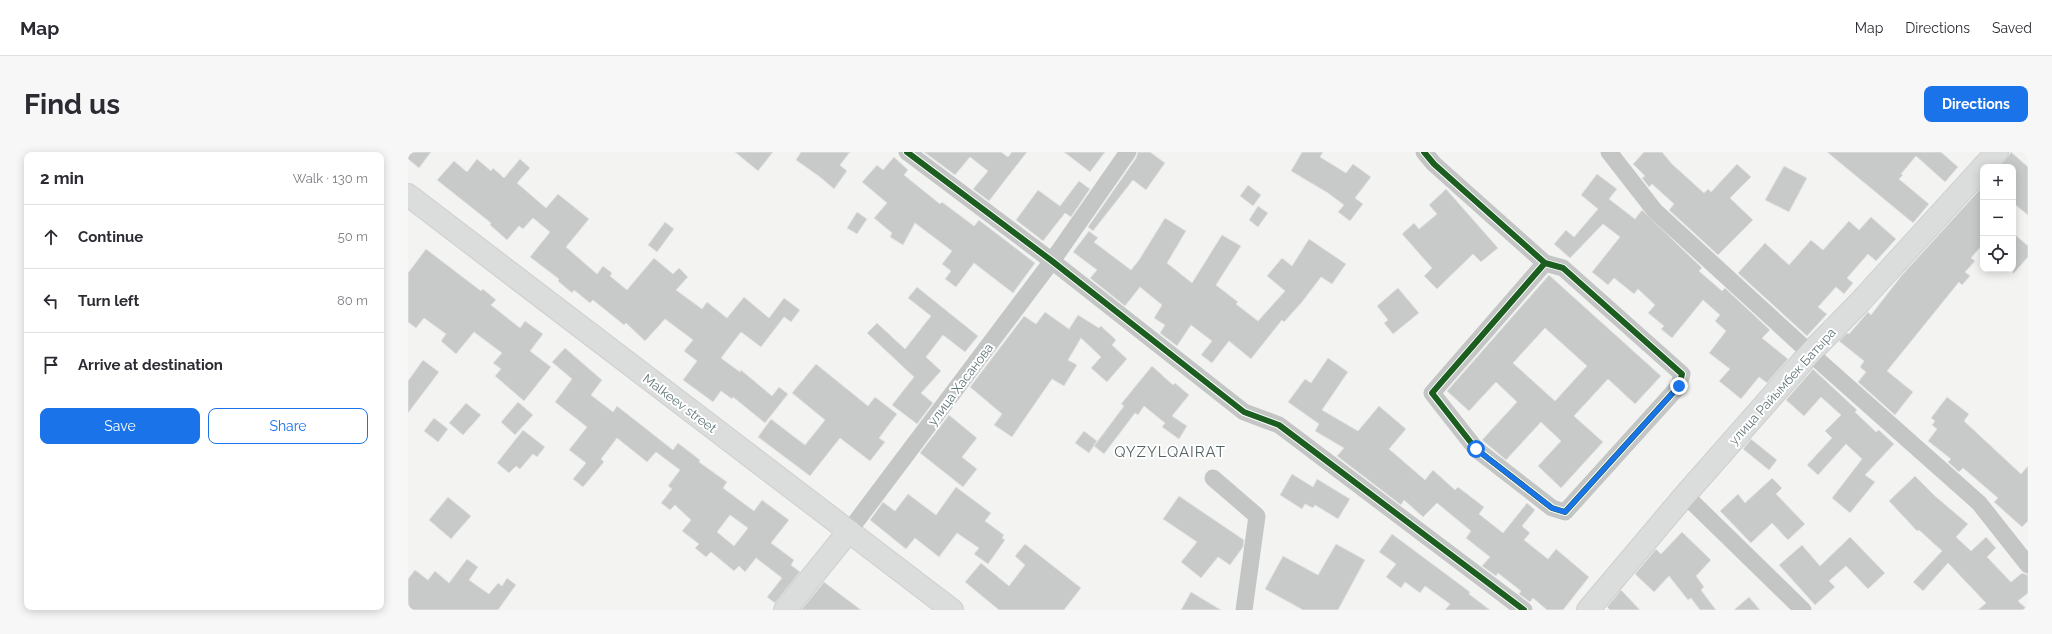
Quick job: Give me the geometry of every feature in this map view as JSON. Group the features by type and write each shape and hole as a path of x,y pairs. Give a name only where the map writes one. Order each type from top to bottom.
{"street":[{"path":"907,152 1052,261 1244,412 1279,426 1524,610"},
{"name":"улица Хасанова","path":"785,610 849,531 1052,261 1128,152"},
{"path":"1424,152 1434,164 1545,263 1563,268 1682,374 1679,386 1565,512 1552,508 1476,449 1432,393 1545,263"},
{"path":"1609,152 1655,211 1810,353 1979,503 2028,565"},
{"name":"улица Райымбек Батыра","path":"1986,164 1997,152"},
{"name":"улица Райымбек Батыра","path":"1588,610 1685,495 1810,353 1860,302 1980,170"},
{"name":"Malkeev street","path":"408,195 952,610"},
{"path":"1212,478 1257,516 1244,610"},
{"path":"1685,495 1803,610"}],"building":[{"path":"408,152 431,152 419,168 408,159"},
{"path":"735,152 773,152 758,171"},
{"path":"801,152 850,152 840,165 847,171 834,189 796,160"},
{"path":"924,152 1001,152 1008,157 1012,152 1027,152 989,201 973,189 988,171 970,157 955,175"},
{"path":"1064,152 1105,152 1090,172"},
{"path":"1138,152 1150,152 1165,163 1146,190 1133,180 1093,231 1088,227 1136,158"},
{"path":"1302,152 1323,152 1320,157 1346,173 1353,164 1371,177 1355,198 1363,204 1350,221 1338,212 1344,205 1328,193 1291,171"},
{"path":"1644,152 1662,152 1672,164 1704,193 1708,189 1711,192 1737,164 1751,177 1730,198 1753,220 1718,255 1669,210 1674,204 1652,184 1649,187 1642,178 1645,176 1633,164"},
{"path":"1827,152 1941,152 1958,167 1945,182 1916,156 1901,174 1903,175 1899,179 1929,204 1913,223"},
{"path":"2011,152 2028,167 2028,215 2016,205 2016,164 2002,164"},
{"path":"894,157 908,170 904,175 940,204 942,202 974,226 979,220 1035,263 1013,293 974,263 956,287 945,279 951,271 942,264 952,251 915,223 903,245 890,237 892,233 874,218 887,203 862,182 877,165 883,170"},
{"path":"477,159 491,171 493,168 504,178 520,159 530,168 517,183 546,208 558,194 589,219 566,247 597,274 603,266 612,273 610,276 627,290 654,258 673,274 679,268 688,277 676,290 702,309 707,302 727,318 744,297 769,318 784,298 800,310 791,322 784,317 761,347 741,332 721,358 740,372 741,370 772,396 779,387 788,394 765,423 733,397 732,399 721,391 713,402 683,380 697,361 684,351 693,340 665,319 645,341 626,323 624,325 593,300 590,303 574,290 572,293 558,281 559,279 530,257 550,232 533,218 523,229 519,226 507,240 490,225 491,223 437,180 454,161 467,172"},
{"path":"1784,166 1807,178 1789,212 1765,200"},
{"path":"1597,174 1617,189 1609,199 1635,219 1642,210 1702,268 1699,271 1722,291 1725,288 1770,330 1762,338 1788,359 1767,383 1759,377 1741,399 1719,381 1730,369 1709,353 1726,331 1715,321 1720,315 1703,300 1672,338 1661,329 1664,326 1648,313 1655,305 1638,289 1634,294 1614,278 1608,285 1592,272 1620,237 1603,224 1570,258 1554,244 1566,230 1574,237 1598,209 1581,195"},
{"path":"1079,181 1090,189 1071,217 1065,213 1043,241 1016,220 1038,190 1060,206"},
{"path":"1248,185 1261,195 1253,206 1240,196"},
{"path":"1446,189 1498,248 1481,262 1473,254 1437,289 1424,276 1432,268 1402,234 1414,223 1419,229 1437,214 1429,205"},
{"path":"1980,189 1980,248 1971,258 1975,261 1965,272 1970,276 1962,285 1959,282 1887,371 1913,392 1895,415 1858,382 1866,372 1860,367 1864,361 1839,341 1847,333 1849,334 1868,312 1871,315 1902,275"},
{"path":"1258,206 1268,213 1258,227 1249,220"},
{"path":"857,212 867,219 857,234 847,228"},
{"path":"1871,217 1896,239 1876,261 1868,254 1847,278 1853,283 1844,294 1836,287 1818,307 1827,314 1807,336 1738,273 1765,243 1789,265 1811,240 1823,250 1849,221 1859,230"},
{"path":"1165,218 1186,231 1167,263 1192,283 1222,235 1241,246 1216,285 1238,302 1236,304 1258,321 1285,291 1267,276 1282,258 1292,266 1309,239 1346,264 1332,284 1321,277 1302,302 1284,322 1282,320 1251,359 1229,341 1212,363 1201,355 1212,341 1191,325 1177,346 1160,333 1165,325 1154,318 1162,305 1140,287 1125,306 1090,278 1097,270 1073,252 1089,231 1098,238 1094,242 1131,270 1139,260"},
{"path":"665,222 674,229 657,252 648,245"},
{"path":"2016,236 2028,246 2028,257 2016,271"},
{"path":"426,249 481,291 483,289 496,300 491,305 520,328 525,321 543,334 530,351 551,367 524,401 495,376 501,369 493,363 502,353 474,332 456,354 441,341 446,334 424,318 416,328 408,322 408,273"},
{"path":"1549,275 1661,376 1635,404 1608,379 1574,416 1603,442 1561,488 1538,466 1561,441 1541,422 1506,460 1482,440 1517,402 1496,382 1469,411 1447,391","holes":["1545,328 1587,366 1555,401 1513,363"]},
{"path":"917,287 978,336 965,352 943,335 926,357 941,371 921,393 933,403 917,424 892,405 914,377 867,333 877,323 905,349 931,316 908,298"},
{"path":"1398,288 1419,313 1393,334 1384,323 1388,320 1377,306"},
{"path":"1045,312 1069,329 1078,315 1099,328 1101,326 1116,340 1112,345 1127,359 1107,382 1091,368 1101,357 1081,338 1068,360 1077,365 1064,386 1052,379 1012,437 994,425 1002,414 970,387 1024,316 1036,324"},
{"path":"565,348 602,380 591,395 613,412 617,406 673,450 678,443 700,460 699,462 727,482 723,488 754,511 762,500 789,520 771,543 794,560 791,565 800,572 775,603 767,597 782,578 756,558 745,572 739,566 734,571 711,552 706,557 695,548 699,544 682,531 691,520 675,505 670,510 661,503 672,489 668,486 680,470 656,452 647,462 617,438 601,459 604,462 583,487 573,479 586,463 569,450 587,427 555,402 572,379 552,362","holes":["730,515 748,528 734,546 717,532"]},
{"path":"1328,358 1348,372 1322,410 1358,431 1379,406 1406,429 1389,449 1425,480 1433,470 1455,490 1458,487 1484,507 1479,514 1503,533 1527,503 1535,510 1522,526 1530,533 1524,540 1548,559 1556,549 1589,577 1563,610 1547,610 1533,598 1530,602 1519,594 1521,591 1498,573 1496,576 1482,566 1490,557 1466,538 1471,531 1437,503 1423,517 1404,500 1401,505 1337,456 1344,448 1315,431 1319,424 1288,402 1305,379 1311,383"},
{"path":"423,360 439,372 408,413 408,381"},
{"path":"816,364 868,406 875,397 897,414 879,438 885,442 870,461 840,438 810,476 758,437 771,419 805,445 825,420 792,393"},
{"path":"1152,366 1173,385 1175,383 1189,395 1172,416 1187,426 1179,439 1162,427 1165,423 1144,406 1138,415 1135,413 1104,454 1094,446 1124,406 1121,404"},
{"path":"1813,369 1857,410 1855,412 1876,432 1879,430 1894,444 1865,475 1875,482 1850,513 1832,498 1862,459 1846,444 1818,475 1807,465 1832,438 1825,431 1841,415 1821,397 1804,416 1786,400"},
{"path":"1947,397 1969,414 1964,421 2021,474 2028,466 2028,521 2022,527 1994,502 1998,498 1963,468 1959,472 1948,462 1951,459 1928,441 1937,429 1932,425 1935,421 1931,418"},
{"path":"518,402 533,415 515,435 501,422"},
{"path":"466,403 481,415 463,435 449,423"},
{"path":"949,415 977,438 962,457 977,469 963,487 920,453"},
{"path":"434,418 448,429 438,442 424,431"},
{"path":"523,430 545,447 537,457 533,454 520,469 516,466 509,473 497,463"},
{"path":"1084,431 1097,441 1089,453 1075,443"},
{"path":"1751,439 1777,460 1769,470 1743,449"},
{"path":"1292,474 1313,487 1317,479 1350,499 1338,519 1315,505 1313,508 1305,504 1302,509 1280,495"},
{"path":"1915,476 1935,496 1968,524 1956,537 1971,551 1986,537 1996,548 1987,557 2011,582 2022,573 2028,575 2028,593 2018,601 2028,610 1978,610 1986,603 1948,563 1923,591 1913,582 1942,551 1919,530 1917,531 1889,501"},
{"path":"1772,478 1782,488 1776,494 1805,524 1788,540 1772,523 1751,543 1720,511 1738,494 1745,503"},
{"path":"956,487 991,513 985,521 1004,535 1002,538 1005,540 988,564 974,554 979,548 957,533 939,557 915,538 906,549 870,520 883,502 895,511 908,494 936,515"},
{"path":"1179,496 1244,540 1243,547 1230,565 1218,557 1201,578 1181,562 1197,542 1163,519"},
{"path":"448,497 471,516 451,539 429,520"},
{"path":"1682,532 1711,560 1696,576 1704,587 1701,590 1716,610 1700,610 1691,598 1688,600 1669,576 1654,592 1635,574 1656,549 1661,554"},
{"path":"1392,534 1470,592 1469,594 1490,610 1445,610 1450,604 1425,586 1420,593 1405,582 1401,588 1386,577 1396,564 1379,552"},
{"path":"1850,537 1885,573 1868,589 1846,566 1829,581 1835,587 1815,605 1779,565 1802,545 1820,566"},
{"path":"1025,544 1081,588 1064,610 999,610 965,582 981,563 1009,586 1025,565 1015,556"},
{"path":"1336,544 1365,560 1338,610 1303,610 1265,589 1283,556 1318,575"},
{"path":"467,559 478,567 469,580 489,594 498,583 502,586 507,578 516,585 498,610 408,610 408,579 415,570 428,580 435,571 449,583"},
{"path":"824,582 861,610 801,610"},
{"path":"1621,590 1640,610 1610,610 1607,607"},
{"path":"1191,592 1221,610 1181,610"},
{"path":"1749,597 1760,610 1734,610"}],"cycle path":[{"path":"907,152 1052,261 1244,412 1279,425 1524,610"},
{"path":"1424,152 1434,164 1545,263 1563,268 1682,374 1679,386 1565,512 1552,508 1476,449 1432,393 1545,263"}],"district":[{"name":"QYZYLQAIRAT","path":"1170,452"}],"route":[{"path":"1476,449 1552,508 1565,512 1679,386"}]}
